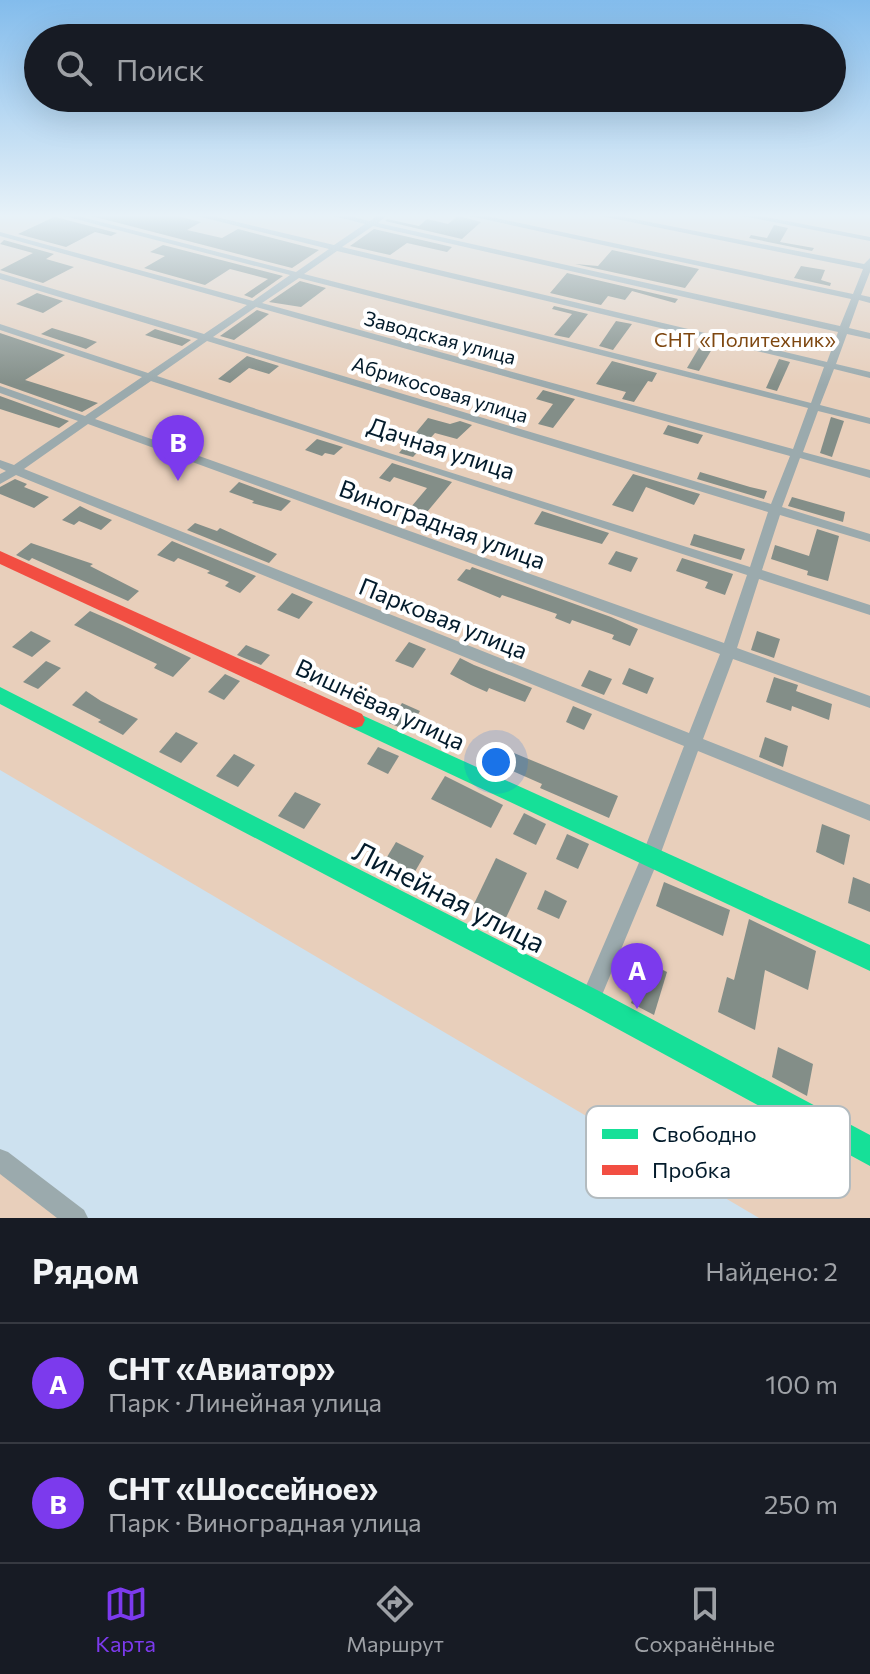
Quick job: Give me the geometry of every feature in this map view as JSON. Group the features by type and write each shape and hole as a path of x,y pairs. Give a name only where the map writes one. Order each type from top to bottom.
{"street":[{"name":"Заводская улица","path":"132,271 870,474"},
{"path":"282,271 870,421"},
{"path":"0,480 7,467 85,421 304,271"},
{"path":"428,271 870,375"},
{"path":"580,271 870,336"},
{"path":"732,271 870,300"},
{"path":"590,1000 650,858 728,652 775,510 867,271"},
{"name":"Абрикосовая улица","path":"0,276 870,538"},
{"name":"Дачная улица","path":"0,327 870,610"},
{"name":"Виноградная улица","path":"0,389 870,702"},
{"name":"Парковая улица","path":"7,467 870,813"},
{"name":"Вишнёвая улица","path":"0,557 199,646 870,958"},
{"name":"Линейная улица","path":"0,695 590,1000 787,1106"},
{"name":"Линейная улица","path":"850,1140 870,1151"},
{"path":"0,1160 76,1218"}],"green space":[{"name":"СНТ «Политехник»","path":"0,271 870,271 870,1218 759,1218 725,1198 850,1198 850,1106 586,1106 586,1116 0,770"},
{"path":"0,1163 73,1218 0,1218"}],"building":[{"path":"3,271 67,271 43,283"},
{"path":"154,271 227,271 205,285"},
{"path":"237,271 263,271 283,276 252,298 244,295 268,279"},
{"path":"606,271 698,271 685,288"},
{"path":"798,271 825,271 821,280 831,283 830,286 794,278"},
{"path":"567,273 678,299 675,303 632,291 625,300 608,296 601,305 550,293"},
{"path":"300,281 326,288 301,307 269,302"},
{"path":"37,293 63,301 43,313 16,304"},
{"path":"554,306 588,314 569,338 554,335 572,314 552,309"},
{"path":"257,310 269,314 234,340 220,336"},
{"path":"616,321 632,324 613,350 599,346"},
{"path":"52,328 97,342 86,349 41,334"},
{"path":"155,329 191,340 182,346 145,335"},
{"path":"0,333 65,355 25,380 98,403 82,412 0,383"},
{"path":"703,341 715,344 699,371 687,368"},
{"path":"247,356 279,366 269,374 249,368 230,383 218,379"},
{"path":"779,359 790,362 777,391 766,388"},
{"path":"612,361 657,373 634,402 622,399 626,392 596,384"},
{"path":"543,390 575,399 553,428 538,424 553,404 536,399"},
{"path":"0,396 69,421 59,428 0,409"},
{"path":"831,417 844,421 832,457 820,453"},
{"path":"428,418 450,424 460,421 472,425 457,439 435,433 413,457 399,453"},
{"path":"668,425 703,435 698,444 663,434"},
{"path":"317,439 343,447 334,455 325,453 322,456 305,450"},
{"path":"392,463 452,482 422,518 406,513 427,488 394,477 390,482 379,478"},
{"path":"700,472 767,491 764,499 697,479"},
{"path":"633,474 700,494 694,505 646,487 633,512 612,505"},
{"path":"15,479 27,484 24,487 49,497 34,508 0,494 0,487"},
{"path":"239,482 291,501 281,511 252,503 254,501 229,492"},
{"path":"792,497 845,512 843,522 788,506"},
{"path":"80,506 112,520 101,530 79,521 74,525 62,520"},
{"path":"542,511 609,533 602,544 534,524"},
{"path":"195,523 217,531 220,528 277,554 269,563 187,530"},
{"path":"817,529 839,536 828,581 771,559 775,545 809,556"},
{"path":"694,534 745,549 741,560 690,545"},
{"path":"172,541 256,576 240,593 225,586 229,582 207,573 210,571 178,558 174,562 157,555"},
{"path":"31,543 93,564 90,566 139,591 128,601 32,558 29,561 16,555"},
{"path":"616,551 638,558 631,572 608,564"},
{"path":"682,558 733,574 725,595 705,588 708,582 676,571"},
{"path":"472,567 638,629 630,646 612,639 614,635 572,620 570,624 555,618 557,614 502,595 500,598 457,580 466,569"},
{"path":"292,593 313,602 299,619 277,610"},
{"path":"90,611 191,658 173,677 154,668 157,664 74,625"},
{"path":"31,631 51,641 32,657 12,647"},
{"path":"757,631 780,639 774,658 751,650"},
{"path":"409,642 426,649 413,668 395,661"},
{"path":"246,645 270,655 261,665 237,655"},
{"path":"460,658 532,688 525,702 489,688 487,692 450,674"},
{"path":"46,661 61,668 38,689 23,682"},
{"path":"313,666 333,674 321,690 301,681"},
{"path":"629,668 654,678 647,694 622,684"},
{"path":"589,670 612,679 604,695 581,686"},
{"path":"225,674 240,681 224,700 208,692"},
{"path":"774,677 798,685 796,691 832,704 829,720 792,706 791,711 766,702"},
{"path":"86,691 138,719 123,735 98,722 101,720 72,705"},
{"path":"402,703 420,711 408,731 389,723"},
{"path":"573,706 592,714 584,730 566,722"},
{"path":"176,732 198,743 181,763 159,752"},
{"path":"765,737 788,746 783,767 759,757"},
{"path":"378,747 399,756 388,774 367,764"},
{"path":"514,753 618,796 609,818 540,788 542,784 506,768"},
{"path":"234,754 255,765 238,787 216,776"},
{"path":"445,776 503,805 491,828 431,799"},
{"path":"295,792 321,804 304,829 278,816"},
{"path":"524,813 546,824 536,845 513,834"},
{"path":"822,824 850,835 844,865 816,852"},
{"path":"567,834 589,844 578,869 556,859"},
{"path":"396,842 424,856 409,882 381,867"},
{"path":"496,858 527,873 504,922 473,906"},
{"path":"853,877 870,884 870,912 848,903"},
{"path":"664,882 730,910 723,936 656,906"},
{"path":"545,890 567,901 559,919 537,909"},
{"path":"749,919 816,951 808,990 765,970 755,1030 718,1012 727,977 734,980"},
{"path":"645,961 667,972 654,1015 631,1003"},
{"path":"778,1047 813,1064 807,1096 772,1077"}],"traffic: fast":[{"path":"0,695 590,1000 787,1106"},
{"path":"355,720 870,958"},
{"path":"850,1140 870,1151"}],"traffic: jam":[{"path":"0,557 355,720"}],"place":[{"name":"СНТ «Шоссейное»","path":"178,481"},
{"name":"СНТ «Авиатор»","path":"637,1009"}]}
